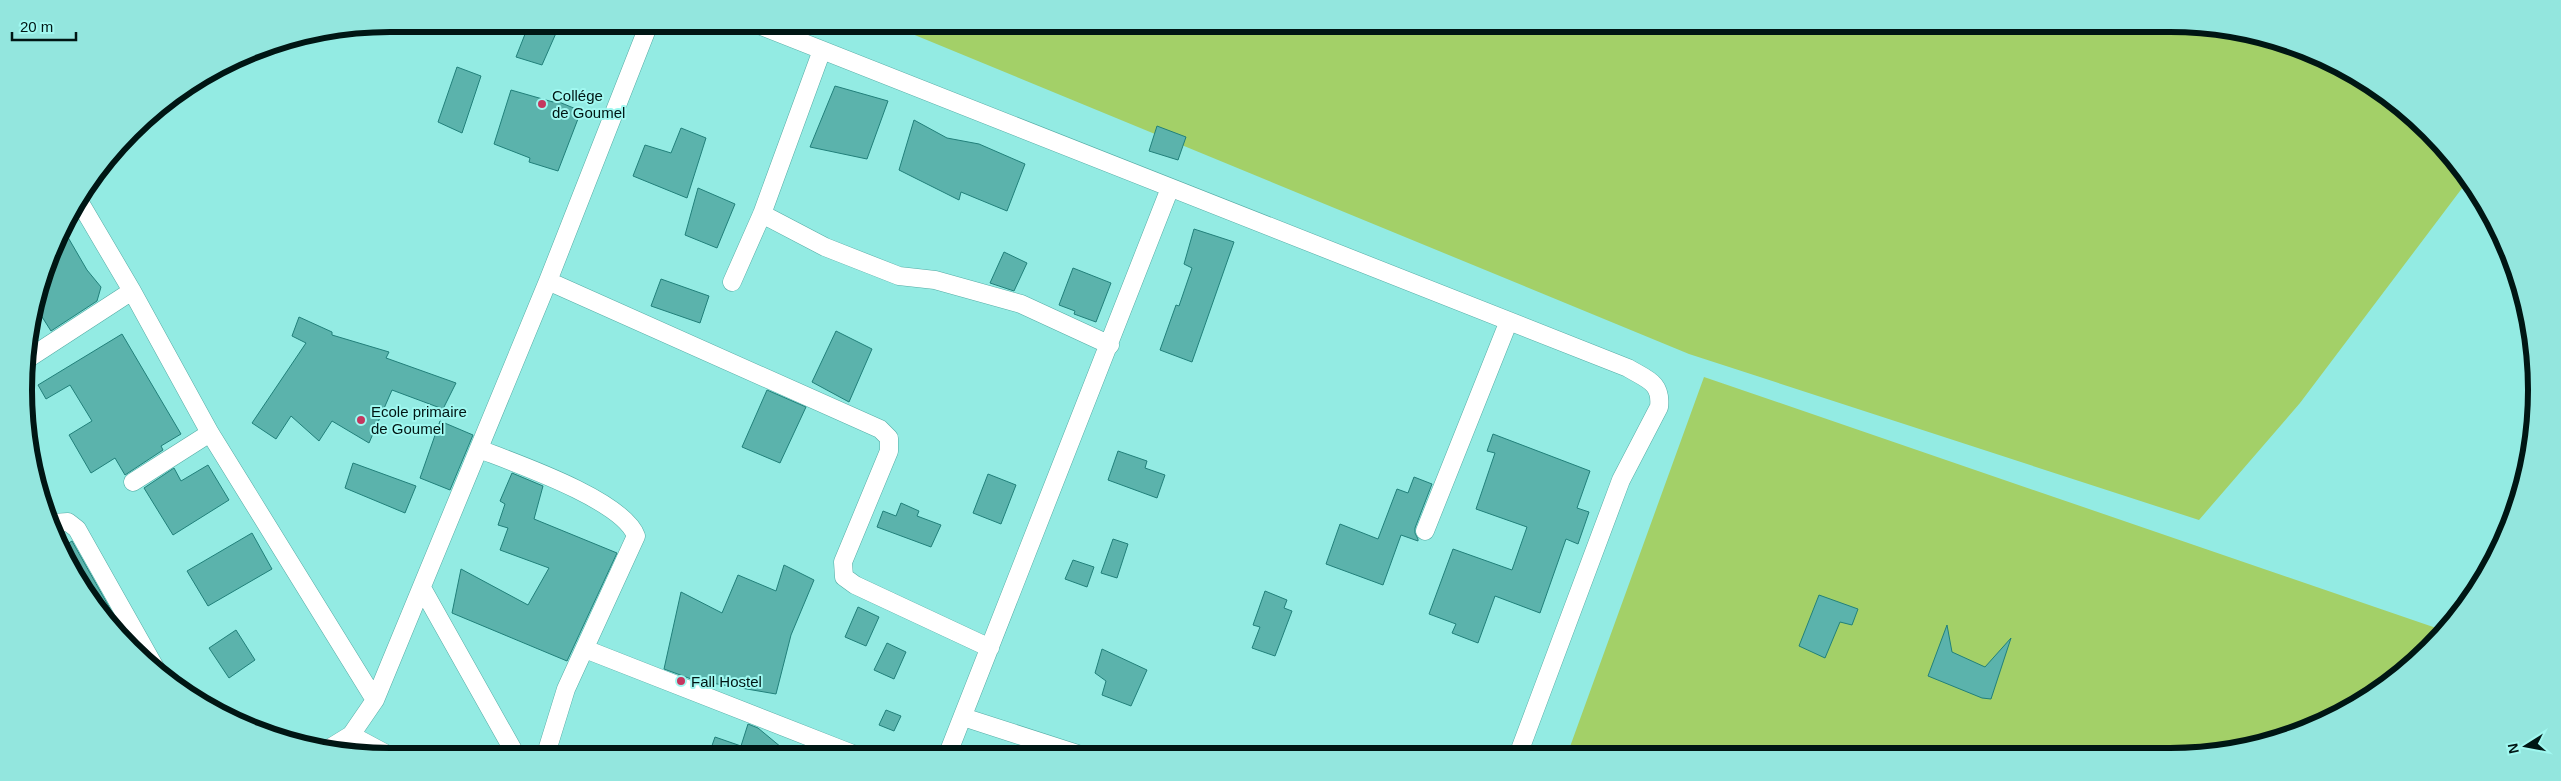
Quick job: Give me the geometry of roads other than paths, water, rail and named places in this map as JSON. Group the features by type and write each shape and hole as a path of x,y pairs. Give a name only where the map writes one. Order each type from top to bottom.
{"street":[{"path":"336,744 351,735 375,700 548,282 645,32"},
{"path":"776,32 1628,368 1657,386 1661,395 1659,407 1621,480 1521,748"},
{"path":"732,282 762,214 822,50"},
{"path":"950,748 1170,188"},
{"path":"83,207 132,291 210,432 375,700"},
{"path":"762,214 825,247 900,276 935,280 1021,304 1110,345"},
{"path":"548,282 880,430 889,438 889,451 843,562 844,577 855,585 990,648"},
{"path":"35,354 132,291"},
{"path":"1424,531 1508,322"},
{"path":"133,482 210,432"},
{"path":"479,449 568,485 633,527 636,536 566,689 548,748"},
{"path":"58,523 68,522 77,529 135,641"},
{"path":"422,588 512,748"},
{"path":"585,649 838,748"},
{"path":"963,717 1059,748"},
{"path":"351,735 375,748"}],"place":[{"name":"Collége de Goumel","path":"542,104"},
{"name":"Ecole primaire de Goumel","path":"361,420"},
{"name":"Fall Hostel","path":"681,681"}]}
